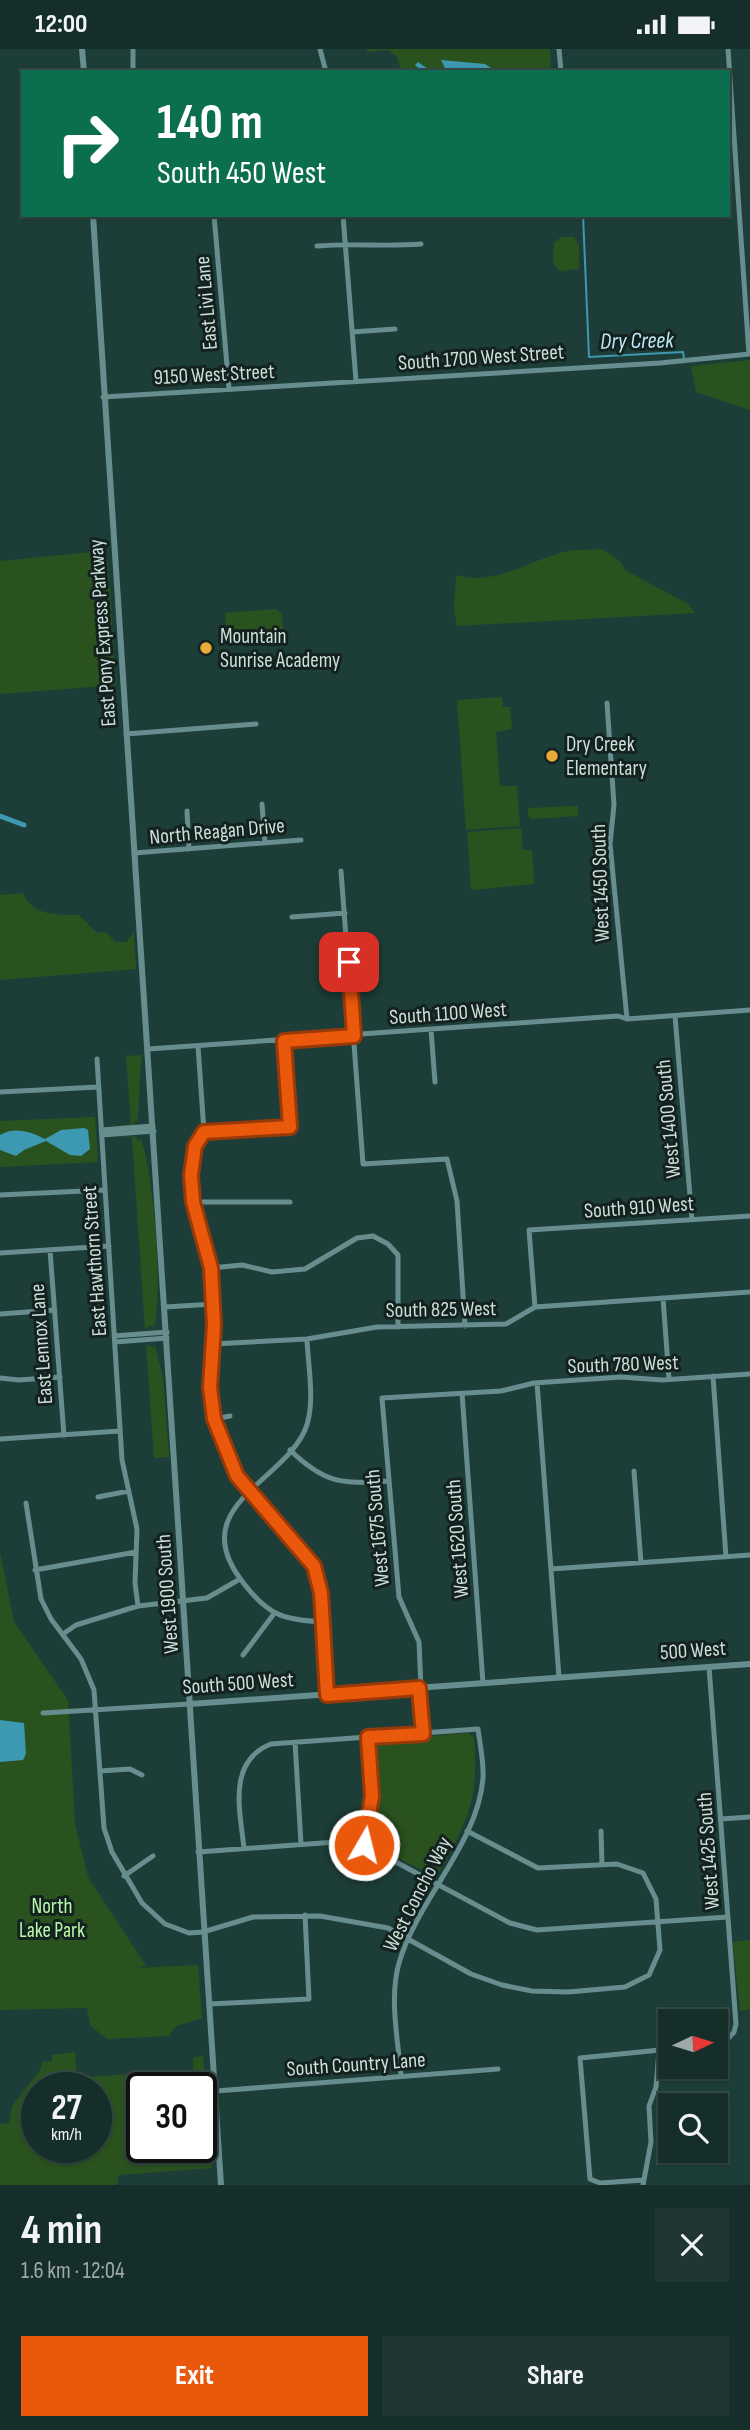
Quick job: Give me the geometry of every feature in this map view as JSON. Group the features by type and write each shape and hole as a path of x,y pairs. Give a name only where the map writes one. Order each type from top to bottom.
{"street":[{"path":"82,49 84,70"},
{"path":"133,49 133,70"},
{"path":"320,49 325,70"},
{"path":"559,49 561,70"},
{"path":"728,49 729,70"},
{"path":"730,116 749,354"},
{"path":"730,190 737,190"},
{"name":"East Pony Express Parkway","path":"93,217 148,1049"},
{"name":"East Livi Lane","path":"214,217 229,389"},
{"path":"343,217 356,381"},
{"path":"317,246 345,244 377,247 421,244"},
{"path":"352,332 395,329"},
{"name":"South 1700 West Street","path":"326,383 684,361 749,354"},
{"name":"9150 West Street","path":"103,397 326,383"},
{"name":"West 1450 South","path":"607,703 614,805 610,844 627,1019"},
{"path":"126,734 256,724"},
{"path":"262,804 265,842"},
{"path":"187,811 189,849"},
{"name":"North Reagan Drive","path":"135,853 301,840"},
{"path":"341,871 363,1164 447,1160 457,1201 465,1326"},
{"path":"292,917 345,913"},
{"name":"South 1100 West","path":"148,1049 618,1016 627,1019 750,1010"},
{"name":"West 1400 South","path":"675,1016 692,1220"},
{"path":"431,1031 435,1082"},
{"path":"204,1132 290,1127 284,1041"},
{"path":"198,1047 204,1132 195,1146 191,1163 193,1202 211,1268 214,1304 210,1387 214,1419 228,1459 248,1490 314,1566 323,1622 327,1695"},
{"name":"West 1900 South","path":"148,1049 185,1600 203,1932 214,2072"},
{"name":"East Hawthorn Street","path":"97,1059 122,1460 137,1529 135,1595 138,1607"},
{"path":"0,1092 99,1087"},
{"path":"101,1133 154,1128"},
{"path":"0,1195 105,1190"},
{"path":"193,1202 290,1202"},
{"name":"South 910 West","path":"535,1307 529,1230 750,1216"},
{"path":"211,1268 243,1265 272,1272 305,1269 357,1238 373,1236 388,1244 398,1255 398,1327"},
{"path":"0,1253 108,1246"},
{"name":"East Lennox Lane","path":"50,1250 64,1436"},
{"name":"South 825 West","path":"213,1344 307,1339 377,1327 506,1324 535,1307 750,1291"},
{"path":"663,1298 669,1379"},
{"path":"165,1307 214,1304"},
{"path":"0,1314 55,1310"},
{"path":"114,1339 168,1335"},
{"path":"307,1339 310,1407 305,1430 290,1450 248,1490 235,1508 226,1530 226,1542 228,1555 240,1579 273,1615 323,1622"},
{"name":"South 780 West","path":"382,1398 497,1391 537,1383 627,1377 669,1379 750,1374"},
{"path":"713,1376 726,1557"},
{"path":"0,1378 60,1377"},
{"path":"537,1383 559,1677"},
{"name":"West 1620 South","path":"462,1393 483,1683"},
{"name":"West 1675 South","path":"382,1398 399,1597 419,1642 423,1734"},
{"path":"214,1419 230,1416"},
{"path":"0,1439 120,1431"},
{"path":"290,1450 323,1477 349,1483 388,1481"},
{"path":"634,1471 641,1563"},
{"path":"98,1497 129,1491"},
{"path":"26,1503 35,1570 45,1609 81,1659 94,1690 104,1828 124,1877 142,1903 165,1924 189,1933 203,1932 253,1917 305,1916 376,1924 486,1980 532,1991 625,1987 649,1975 660,1951 656,1899 643,1873 631,1866 538,1868 467,1831"},
{"path":"35,1570 136,1552"},
{"path":"551,1569 750,1555"},
{"path":"63,1634 76,1625 138,1607 217,1595 240,1579"},
{"path":"243,1655 273,1615"},
{"name":"500 West","path":"559,1677 750,1664"},
{"name":"West 1425 South","path":"709,1667 736,2024 734,2032 728,2039"},
{"name":"South 500 West","path":"43,1713 559,1677"},
{"name":"West Concho Way","path":"401,2075 395,1986 399,1961 436,1885 467,1831 478,1803 483,1776 478,1729 423,1734"},
{"path":"244,1849 238,1790 242,1771 250,1756 271,1744 423,1734"},
{"path":"364,1845 372,1796 368,1737"},
{"path":"295,1742 301,1845"},
{"path":"100,1771 130,1769 142,1775"},
{"path":"721,1819 750,1817"},
{"path":"601,1831 602,1865"},
{"path":"198,1852 336,1842 364,1845 436,1885 523,1928 561,1931 729,1917"},
{"path":"124,1877 153,1856"},
{"path":"209,2004 309,1999 305,1916"},
{"path":"658,2050 580,2058 590,2179 600,2183 643,2182 652,2142 649,2106 656,2087 658,2062"},
{"name":"South Country Lane","path":"217,2091 498,2069"},
{"name":"West 1900 South","path":"217,2106 222,2185"}],"green space":[{"path":"367,49 550,49 551,70 400,70 397,57 388,50 367,52"},
{"path":"561,237 574,237 579,245 579,269 560,271 553,263 554,243"},
{"path":"750,360 750,410 696,392 691,366"},
{"path":"602,549 620,561 625,570 688,604 695,613 457,626 454,609 456,575 471,578 499,575 568,551"},
{"path":"92,552 107,559 108,563 116,685 0,694 0,561"},
{"path":"276,609 282,614 283,635 263,637 254,632 249,638 228,640 225,613"},
{"path":"502,697 503,707 510,707 512,729 496,732 500,786 517,786 520,826 466,830 457,700"},
{"path":"578,806 578,816 532,819 528,816 528,808"},
{"path":"521,828 523,850 532,850 534,884 471,890 467,832"},
{"path":"23,893 27,901 39,910 46,913 79,915 96,932 107,933 115,942 126,942 134,932 136,969 0,980 0,895"},
{"path":"142,1055 137,1121 133,1123 137,1125 110,1127 131,1124 126,1056"},
{"path":"95,1117 98,1162 0,1167 0,1121"},
{"path":"135,1137 139,1141 141,1139 146,1156 153,1205 158,1288 154,1329 152,1325 145,1329 132,1138"},
{"path":"154,1343 163,1377 169,1457 154,1458 146,1344 154,1348"},
{"name":"North Lake Park","path":"0,1552 14,1622 68,1700 75,1824 88,1877 146,1966 134,1968 198,1965 202,2018 176,2026 169,2036 107,2039 90,2025 87,2008 0,2010"},
{"path":"469,1733 474,1738 473,1794 464,1824 438,1874 433,1876 370,1843 375,1804 375,1740"},
{"path":"750,1940 750,2009 740,2011 733,1942"},
{"path":"75,2052 77,2072 39,2072 42,2062 52,2061 52,2055"},
{"path":"203,2055 204,2072 194,2072 193,2058"},
{"path":"126,2074 126,2163 212,2163 212,2168 119,2175 117,2185 0,2185 0,2124 9,2123 12,2106 21,2095 21,2163 112,2163 112,2075"}],"water":[{"path":"441,60 485,64 494,70 446,70"},
{"path":"418,62 428,69 446,70 421,70 415,65"},
{"path":"61,1130 88,1130 90,1149 81,1156 70,1155 46,1141 16,1156 0,1150 0,1135 6,1132 23,1131 45,1139"},
{"path":"0,1720 24,1723 26,1754 23,1760 0,1762"}],"waterway":[{"name":"Dry Creek","path":"583,217 589,357 683,352 684,358"},
{"path":"0,816 24,825"}],"place":[{"name":"Mountain Sunrise Academy","path":"206,648"},
{"name":"Dry Creek Elementary","path":"552,756"}],"route":[{"path":"349,962 354,1036 284,1041 290,1127 204,1132 195,1146 191,1175 193,1202 206,1243 213,1287 214,1325 210,1387 214,1419 237,1476 314,1566 321,1593 327,1695 419,1688 423,1734 368,1737 372,1796 364,1845"}]}
